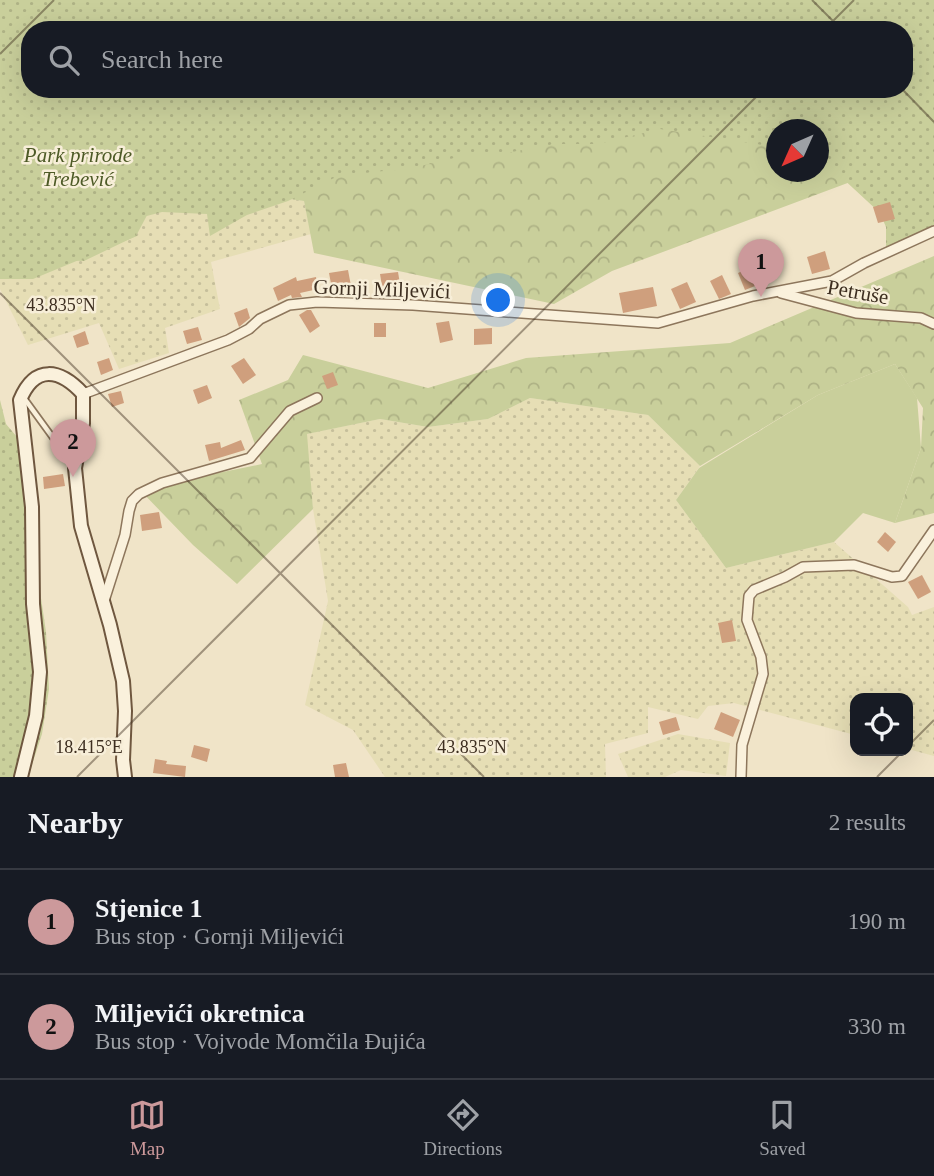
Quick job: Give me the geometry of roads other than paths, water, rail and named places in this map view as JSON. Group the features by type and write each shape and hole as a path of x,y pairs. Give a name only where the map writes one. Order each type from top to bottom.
{"main road":[{"path":"21,777 36,716 40,672 33,604 32,507 20,416 22,395 32,382 50,374 70,380 83,394 83,423 75,468 81,526 104,601 123,681 125,777"}],"street":[{"name":"Gornji Miljevići","path":"83,394 228,340 289,304 317,302 413,305 658,323 753,296 832,281 934,231"},
{"name":"Petruše","path":"776,292 856,313 920,318 934,324"},
{"path":"104,601 125,535 132,501 162,483 250,458 290,411 317,398"},
{"path":"741,777 742,745 763,674 761,657 747,620 749,596 754,590 785,578 803,567 815,565 854,565 891,577 902,576 934,530"}],"lane":[{"path":"22,395 75,468"}],"place":[{"name":"Stjenice 1","path":"761,297"},
{"name":"Miljevići okretnica","path":"73,477"}],"park label":[{"name":"Park prirode Trebević","path":"78,167"}]}
